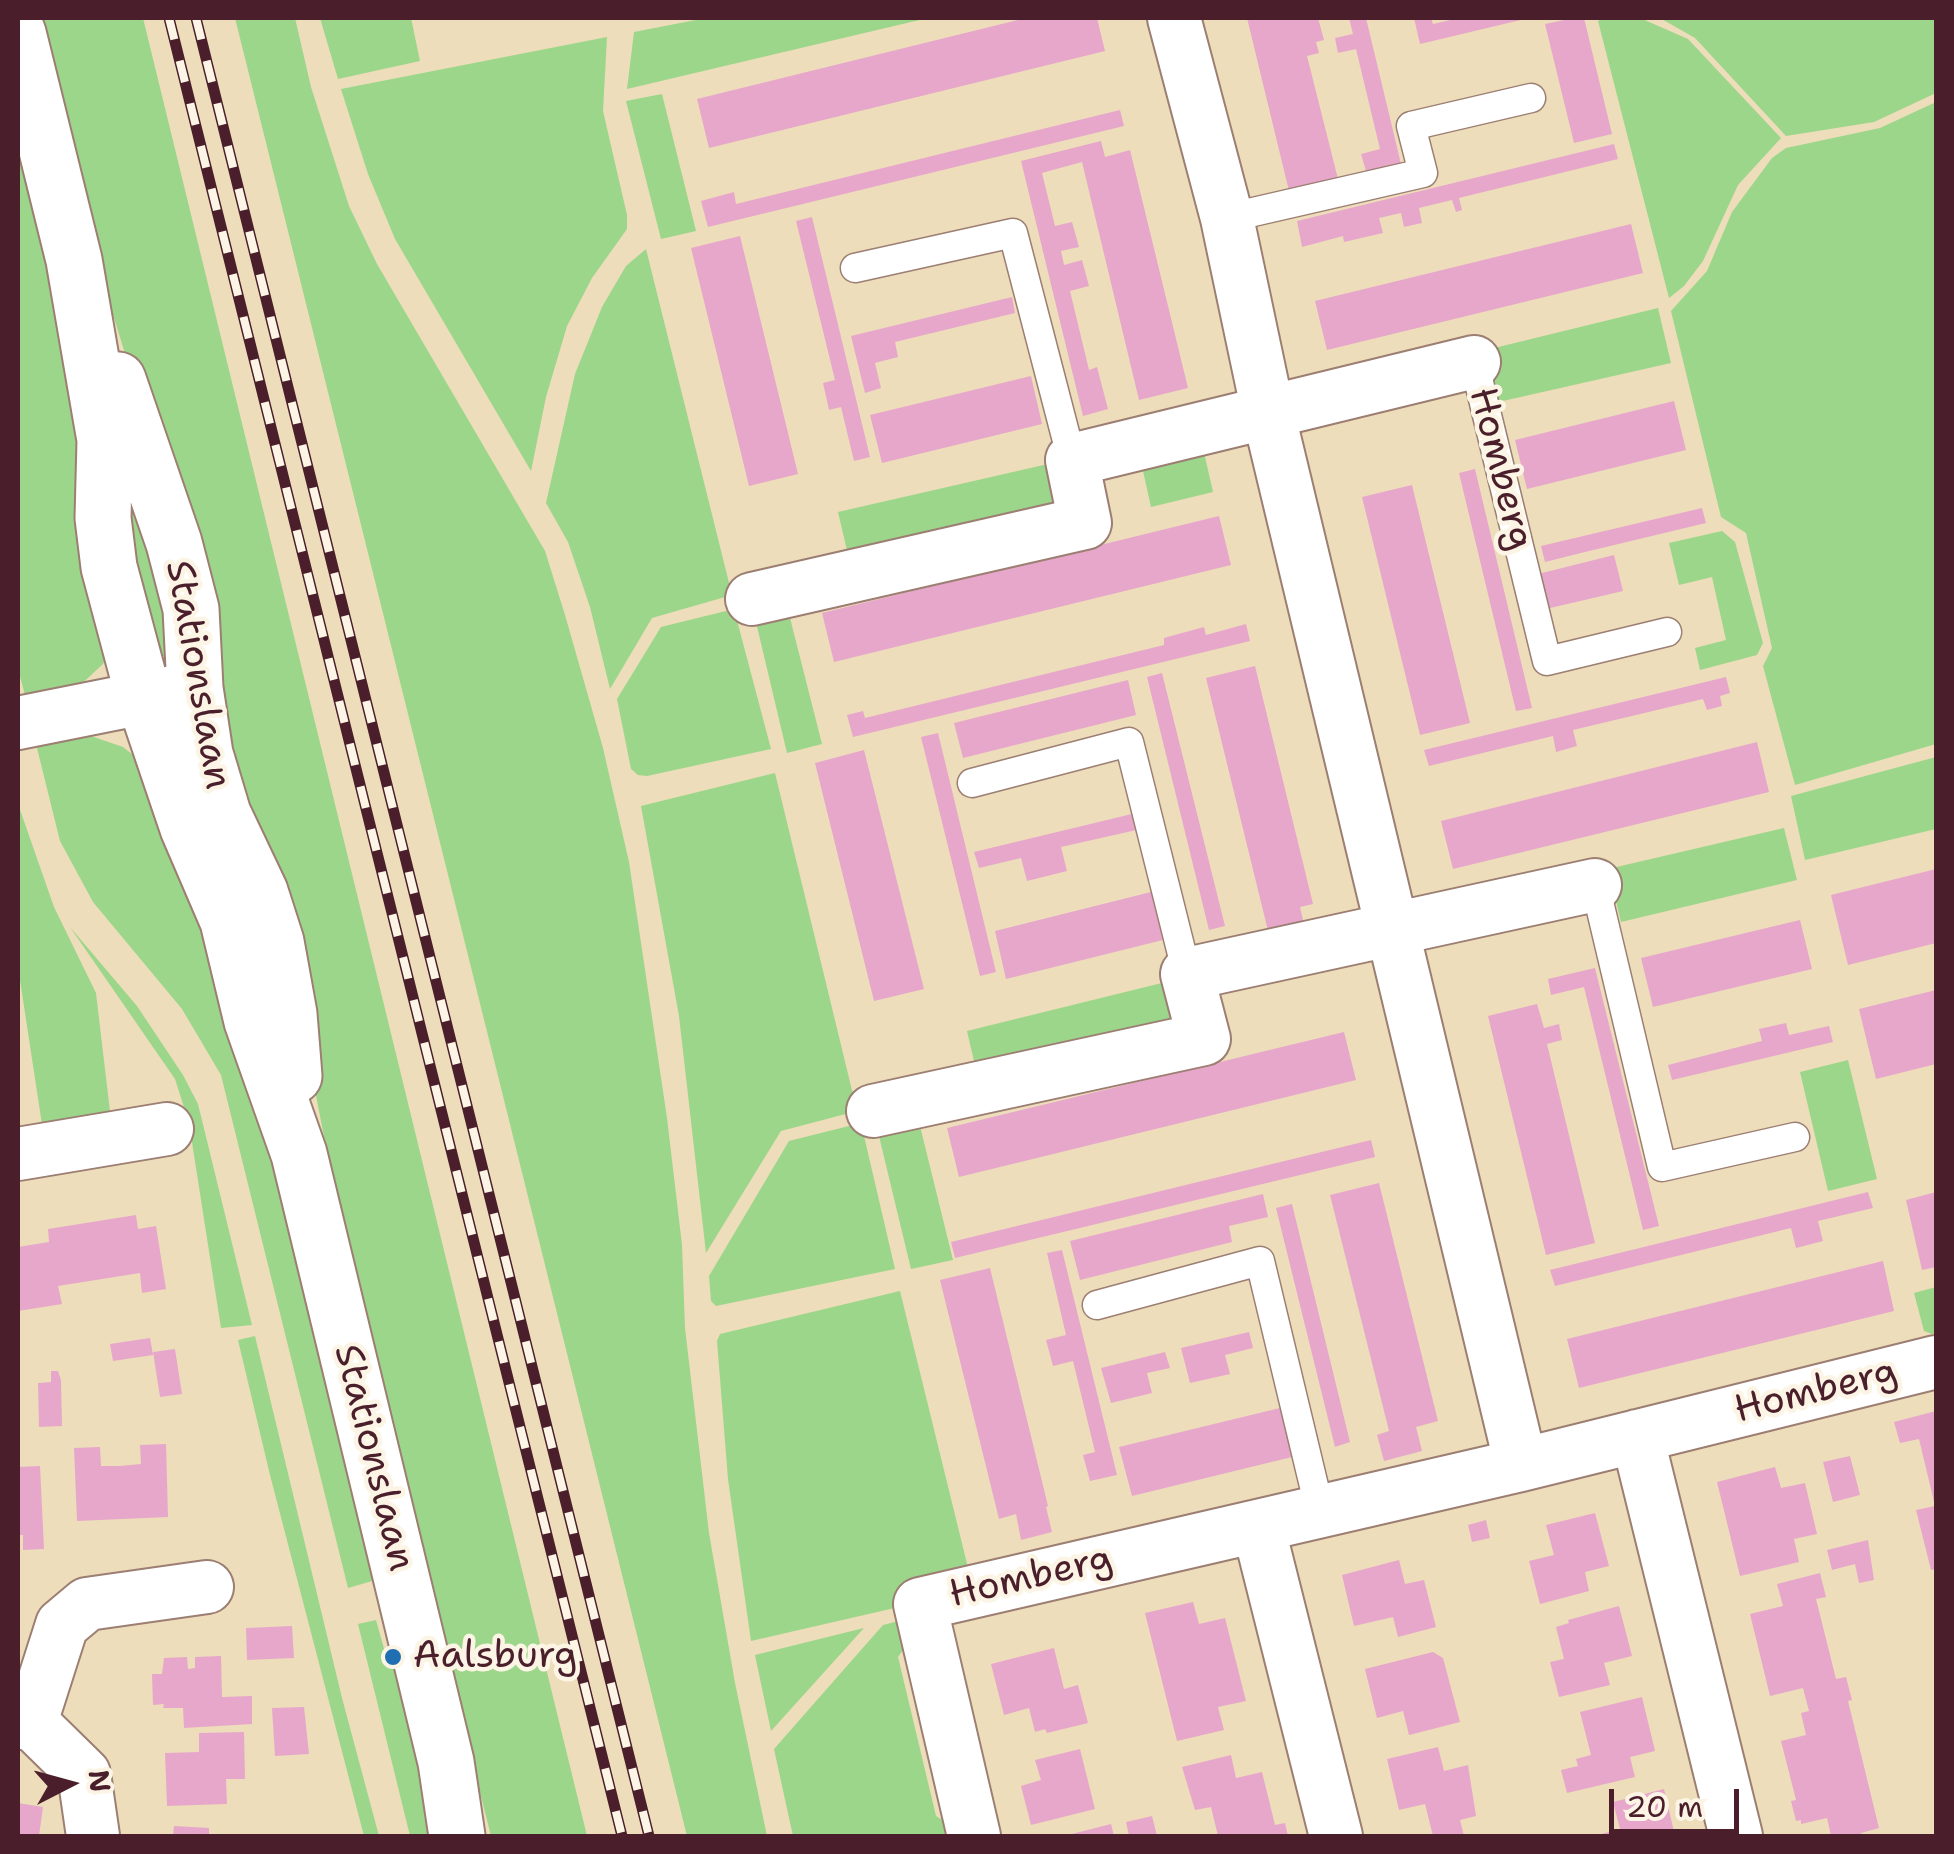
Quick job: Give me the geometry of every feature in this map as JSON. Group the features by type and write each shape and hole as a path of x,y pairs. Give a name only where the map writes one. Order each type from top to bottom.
{"street":[{"path":"1174,18 1228,218 1268,412 1520,1465"},
{"name":"Stationslaan","path":"18,33 74,260 174,543 191,609 170,693 205,754 223,814 260,892 276,942 289,1014 300,1154 446,1762 457,1836"},
{"name":"Homberg","path":"1072,460 1474,362"},
{"path":"752,599 1085,523 1072,460"},
{"path":"18,722 170,693"},
{"path":"874,1111 1204,1039 1188,974 1594,885"},
{"path":"18,1154 167,1129"},
{"name":"Homberg","path":"974,1836 920,1604 1520,1465 1936,1362"},
{"path":"1637,1436 1736,1836"},
{"path":"1258,1526 1336,1836"},
{"path":"93,1836 84,1774 24,1723 62,1625 87,1604 207,1587"},
{"name":"Stationslaan","path":"446,1762 472,1836"}],"lane":[{"path":"1228,218 1423,173 1411,126 1531,98"},
{"path":"855,268 1014,232 1072,460"},
{"name":"Homberg","path":"1474,362 1547,661 1667,632"},
{"path":"972,783 1129,742 1188,974"},
{"path":"1594,885 1662,1167 1795,1137"},
{"path":"1097,1305 1260,1261 1320,1511"}],"green space":[{"path":"37,18 143,18 587,1836 491,1836 354,1291 312,1075 237,821 149,432 100,272"},
{"path":"235,18 295,18 311,87 349,206 377,264 545,551 565,615 603,748 629,862 667,1118 682,1245 685,1328 709,1533 767,1836 687,1836"},
{"path":"320,18 411,18 420,61 338,79"},
{"path":"706,18 928,18 627,89 634,32"},
{"path":"1640,18 1688,39 1781,138 1738,185 1703,261 1669,298 1598,21"},
{"path":"1660,18 1936,18 1936,93 1874,122 1786,136 1695,38"},
{"path":"607,37 603,111 627,229 592,278 567,326 546,397 531,471 395,239 368,174 341,89"},
{"path":"662,94 696,231 661,239 626,101"},
{"path":"1936,102 1936,744 1795,785 1763,666 1772,648 1746,533 1721,517 1671,311 1707,271 1732,212 1772,158 1786,148 1880,128"},
{"path":"18,132 69,340 109,650 103,664 75,690 26,699 18,669"},
{"path":"646,249 732,595 652,618 610,689 590,607 568,542 546,503 575,374 602,307 626,266"},
{"path":"1658,308 1671,363 1494,403 1482,351"},
{"path":"112,403 173,651 164,656 149,658"},
{"path":"1203,448 1213,492 1151,507 1141,462"},
{"path":"1048,464 1058,508 849,559 838,512"},
{"path":"1722,531 1735,542 1763,643 1757,655 1700,670 1695,648 1726,640 1712,577 1679,585 1669,543"},
{"path":"734,609 771,749 638,775 631,769 617,699 661,627"},
{"path":"788,610 822,744 787,753 755,618"},
{"path":"88,735 123,747 142,762 208,906 379,1579 348,1588 221,1075 182,1009 93,902 60,841 35,740"},
{"path":"1936,757 1936,829 1805,860 1791,796"},
{"path":"775,773 857,1111 781,1131 706,1253 679,1016 641,806"},
{"path":"18,804 54,907 96,993 111,1120 43,1131 18,967"},
{"path":"1784,828 1797,880 1621,922 1608,869"},
{"path":"70,927 137,1006 198,1104 252,1325 221,1328 189,1123 175,1079"},
{"path":"1174,980 1187,1024 977,1074 967,1031"},
{"path":"1848,1060 1877,1179 1828,1191 1800,1072"},
{"path":"919,1122 953,1260 911,1269 878,1132"},
{"path":"861,1123 895,1269 716,1306 711,1301 709,1276 789,1141"},
{"path":"1936,1287 1936,1333 1932,1334 1924,1331 1914,1293"},
{"path":"900,1291 970,1576 899,1607 751,1641 728,1479 717,1341 720,1334"},
{"path":"255,1336 379,1836 364,1836 270,1475 238,1340"},
{"path":"376,1620 385,1652 396,1650 440,1836 410,1836 358,1624"},
{"path":"903,1620 908,1643 898,1657 936,1816 953,1826 955,1836 793,1836 774,1749 883,1625"},
{"path":"864,1628 771,1731 755,1655"}],"building":[{"path":"1026,18 1097,18 1105,51 709,148 697,99"},
{"path":"1247,18 1318,18 1324,40 1316,42 1319,53 1307,56 1338,179 1289,191"},
{"path":"1349,18 1366,18 1401,164 1366,171 1361,154 1380,149 1356,49 1338,53 1335,38 1353,34"},
{"path":"1414,18 1431,18 1433,24 1459,18 1525,19 1420,44"},
{"path":"1584,18 1612,134 1574,143 1545,24"},
{"path":"1120,110 1124,126 708,227 701,201 734,192 736,204"},
{"path":"1101,141 1105,157 1130,150 1188,388 1139,400 1082,162 1042,173 1055,226 1072,222 1079,247 1061,251 1064,265 1082,260 1089,286 1070,291 1089,370 1097,367 1108,409 1083,416 1021,161"},
{"path":"1614,144 1618,159 1459,198 1462,210 1456,212 1452,200 1419,208 1422,223 1404,227 1401,213 1379,218 1383,233 1344,242 1343,236 1302,247 1297,221"},
{"path":"812,217 870,457 854,461 841,407 829,410 823,383 835,380 796,221"},
{"path":"1631,224 1643,273 1327,350 1315,301"},
{"path":"740,236 798,474 749,486 691,248"},
{"path":"1012,297 1015,313 895,342 898,357 875,363 881,388 865,393 851,336"},
{"path":"1031,376 1042,424 882,463 870,415"},
{"path":"1674,401 1686,450 1527,489 1515,440"},
{"path":"1475,469 1532,708 1516,711 1459,473"},
{"path":"1412,485 1470,723 1420,735 1362,497"},
{"path":"1702,508 1706,523 1545,562 1541,546"},
{"path":"1219,516 1231,565 834,662 822,613"},
{"path":"1614,555 1623,591 1546,609 1538,574"},
{"path":"1246,624 1250,641 853,737 847,715 863,711 865,718 1164,645 1164,638 1204,627 1206,635"},
{"path":"1255,666 1313,904 1300,907 1306,933 1271,943 1206,678"},
{"path":"1162,673 1225,926 1209,930 1147,677"},
{"path":"1726,677 1730,693 1720,696 1722,706 1707,710 1703,699 1573,730 1577,746 1556,752 1553,736 1429,766 1424,750"},
{"path":"1128,680 1136,715 963,758 954,723"},
{"path":"938,733 996,972 980,976 921,737"},
{"path":"1757,742 1769,792 1453,869 1441,821"},
{"path":"864,750 924,989 874,1001 815,763"},
{"path":"1136,813 1141,829 1061,847 1067,871 1027,881 1021,858 979,868 974,852"},
{"path":"1936,869 1936,943 1848,965 1831,895"},
{"path":"1155,891 1167,939 1006,979 995,931"},
{"path":"1800,920 1812,969 1653,1007 1641,958"},
{"path":"1595,968 1659,1226 1643,1230 1584,987 1551,995 1548,979"},
{"path":"1936,990 1936,1064 1876,1079 1859,1009"},
{"path":"1537,1004 1544,1028 1559,1024 1562,1040 1547,1044 1595,1243 1546,1255 1488,1016"},
{"path":"1786,1023 1789,1035 1829,1026 1833,1042 1672,1080 1668,1065 1762,1041 1759,1029"},
{"path":"1344,1032 1356,1080 959,1177 947,1128"},
{"path":"1371,1140 1375,1157 955,1258 951,1242"},
{"path":"1379,1183 1438,1421 1416,1427 1422,1451 1384,1461 1377,1435 1389,1431 1330,1195"},
{"path":"1868,1192 1873,1208 1818,1221 1823,1241 1796,1248 1791,1228 1555,1286 1550,1270"},
{"path":"1936,1192 1936,1267 1922,1270 1906,1200"},
{"path":"1263,1194 1268,1217 1229,1226 1232,1242 1080,1280 1070,1241"},
{"path":"1292,1204 1350,1442 1335,1447 1276,1208"},
{"path":"136,1215 138,1229 156,1226 166,1289 142,1293 140,1273 58,1286 62,1304 18,1311 18,1247 49,1242 48,1229"},
{"path":"1062,1250 1117,1475 1090,1481 1083,1455 1095,1452 1073,1361 1053,1366 1046,1340 1066,1335 1047,1253"},
{"path":"1883,1261 1894,1311 1579,1388 1567,1339"},
{"path":"990,1268 1052,1532 1021,1540 1016,1514 999,1519 940,1280"},
{"path":"1249,1332 1253,1348 1225,1355 1230,1374 1190,1383 1181,1348"},
{"path":"150,1338 153,1355 113,1361 110,1344"},
{"path":"175,1349 182,1394 160,1397 153,1352"},
{"path":"1165,1352 1170,1368 1147,1373 1152,1393 1111,1403 1101,1368"},
{"path":"51,1371 58,1371 61,1380 62,1426 39,1427 38,1383 51,1382"},
{"path":"1280,1408 1292,1457 1132,1496 1119,1447"},
{"path":"1936,1411 1936,1569 1931,1570 1916,1510 1935,1506 1919,1439 1900,1443 1894,1422"},
{"path":"166,1444 168,1517 77,1521 74,1448 100,1447 101,1466 120,1466 141,1464 140,1445"},
{"path":"1850,1456 1860,1495 1833,1502 1823,1462"},
{"path":"40,1466 44,1549 23,1550 23,1535 18,1535 18,1467"},
{"path":"1775,1467 1781,1488 1805,1483 1817,1534 1794,1539 1799,1562 1740,1576 1717,1482"},
{"path":"1595,1513 1609,1566 1585,1572 1589,1591 1540,1604 1529,1561 1554,1555 1546,1525"},
{"path":"1486,1520 1490,1538 1472,1542 1468,1525"},
{"path":"1868,1540 1874,1580 1859,1583 1855,1564 1832,1570 1827,1550"},
{"path":"1399,1560 1405,1584 1424,1580 1436,1627 1398,1637 1393,1617 1354,1626 1342,1575"},
{"path":"1820,1573 1826,1597 1816,1599 1836,1679 1846,1677 1852,1700 1848,1701 1879,1828 1861,1833 1862,1836 1831,1836 1827,1818 1801,1824 1801,1820 1796,1821 1791,1801 1796,1800 1781,1741 1806,1735 1801,1713 1809,1711 1803,1688 1770,1696 1750,1614 1783,1606 1777,1584"},
{"path":"1193,1602 1199,1624 1225,1618 1246,1701 1218,1707 1224,1730 1177,1741 1145,1613"},
{"path":"1619,1606 1632,1656 1604,1663 1610,1685 1559,1697 1550,1662 1564,1659 1556,1627"},
{"path":"292,1626 294,1658 247,1660 246,1628"},
{"path":"1054,1648 1064,1689 1078,1685 1088,1723 1035,1732 1029,1708 1004,1715 991,1664"},
{"path":"1433,1652 1443,1658 1460,1722 1409,1735 1403,1711 1377,1718 1365,1669"},
{"path":"221,1656 222,1697 252,1696 252,1724 184,1728 183,1708 153,1705 152,1674 162,1674 164,1658 187,1657 188,1669 195,1668 195,1657"},
{"path":"1642,1697 1655,1751 1630,1757 1635,1777 1567,1793 1561,1770 1578,1766 1576,1759 1591,1755 1580,1712"},
{"path":"304,1707 309,1754 275,1756 272,1708"},
{"path":"244,1732 245,1779 226,1779 227,1804 167,1806 165,1753 199,1752 199,1733"},
{"path":"1438,1747 1444,1771 1468,1765 1476,1816 1460,1820 1464,1836 1433,1836 1425,1804 1399,1810 1387,1759"},
{"path":"1080,1749 1095,1809 1031,1825 1021,1786 1041,1780 1035,1760"},
{"path":"1231,1755 1236,1778 1262,1772 1275,1825 1285,1823 1288,1836 1218,1836 1211,1807 1195,1810 1182,1767"},
{"path":"1664,1789 1675,1836 1594,1836 1620,1829 1613,1802"},
{"path":"18,1803 43,1807 39,1836 18,1836"},
{"path":"1152,1816 1157,1836 1129,1836 1126,1822"},
{"path":"1111,1824 1114,1836 1068,1836 1068,1835"},
{"path":"174,1826 209,1828 209,1836 173,1836"}],"railway":[{"path":"169,18 622,1836"},
{"path":"196,18 649,1836"}],"place":[{"name":"Aalsburg","path":"393,1657"}]}
